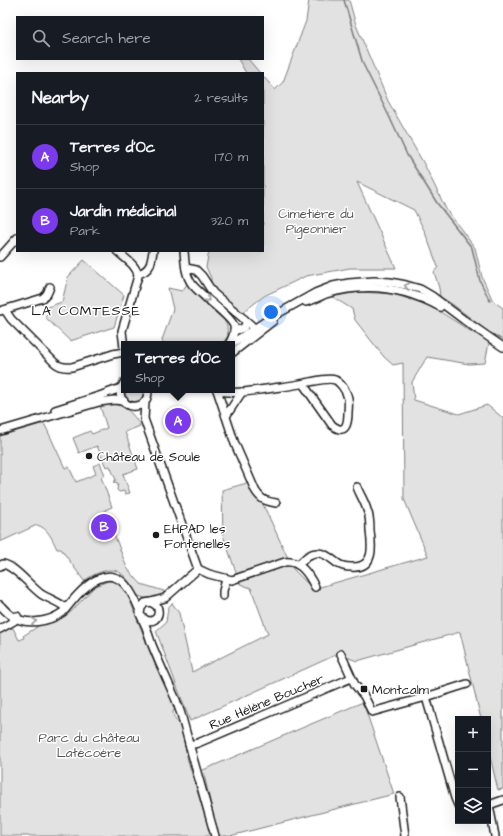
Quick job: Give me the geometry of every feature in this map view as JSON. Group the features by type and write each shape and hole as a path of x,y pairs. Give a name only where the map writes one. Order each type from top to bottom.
{"street":[{"path":"0,257 16,239"},
{"path":"118,252 134,267 138,274 138,279 122,332 123,341"},
{"path":"138,274 148,268 153,252"},
{"path":"184,252 188,277 192,284 229,318 234,325 231,341"},
{"path":"186,268 196,270 202,276 213,293 250,324 255,331"},
{"path":"50,287 47,294 43,298 2,311 54,362 65,368 121,353"},
{"path":"235,341 306,302 336,292 363,287 383,288 405,292 425,299 464,320 503,347"},
{"path":"234,331 245,326 246,323 244,319"},
{"path":"235,350 255,331"},
{"path":"235,393 331,379 340,384 346,391 348,398 348,420 346,426 343,428 338,428 332,424 303,384"},
{"path":"0,427 102,395 121,387"},
{"path":"226,416 242,392"},
{"path":"122,393 121,396 127,405 132,406 139,406 147,396"},
{"path":"218,393 241,460 255,490 261,499 276,503"},
{"path":"144,419 147,396"},
{"path":"0,431 100,402 124,401"},
{"path":"132,406 144,419 198,569 230,580 285,562 293,562 307,573 315,586"},
{"path":"298,565 310,554 318,552 344,566 359,567 368,561 371,556 372,548 369,516 367,508 357,487"},
{"path":"0,566 3,564 8,565 41,593 66,608"},
{"path":"148,633 158,616 159,610 165,598 198,569"},
{"path":"0,605 7,612 28,621 46,620 59,615 90,583 96,580 110,576 116,578 124,584 136,601 152,645 179,707 215,836"},
{"path":"223,596 226,579"},
{"path":"141,614 143,604 165,598"},
{"path":"152,602 159,610"},
{"path":"141,614 147,621 155,620"},
{"path":"0,628 14,621 16,617"},
{"path":"341,654 351,678 364,696 372,712 467,684"},
{"name":"Rue Hélène Boucher","path":"189,745 351,678"},
{"path":"426,697 455,798"},
{"path":"400,797 405,836"},
{"path":"491,804 503,800"},
{"path":"491,815 495,836"}],"green space":[{"name":"Cimetière du Pigeonnier","path":"309,0 349,0 356,25 388,101 424,164 446,209 475,248 482,277 493,301 503,308 503,340 491,333 485,363 469,364 427,357 412,382 414,400 459,414 487,405 503,418 503,789 498,790 491,761 491,716 480,716 460,632 357,661 338,654 190,721 156,631 166,622 168,608 172,603 179,613 192,672 268,634 251,588 240,584 223,535 222,490 247,483 262,502 293,569 313,589 428,556 404,499 403,363 393,365 384,357 355,320 352,309 334,298 336,296 359,292 393,294 431,306 475,334 490,333 452,304 440,297 434,272 438,267 424,230 414,210 357,182 396,268 350,268 306,276 264,296 242,313 218,293 211,283 211,278 206,267 209,252 264,252 264,77 275,90 283,82 306,21"},
{"path":"239,60 249,60 259,72 245,72"},
{"path":"84,260 124,295 114,327 70,341 45,317 49,313 47,307 62,302 68,277"},
{"path":"187,284 202,301 224,320 227,326 228,336 224,341 162,341 173,309 168,288 182,291"},
{"path":"143,393 143,395 140,400 133,402 127,398 126,394"},
{"path":"111,404 125,408 135,418 140,426 125,432 138,469 123,474 130,493 125,494 124,491 119,492 117,490 118,483 113,482 116,480 110,466 106,467 97,446 79,453 73,438 90,431 92,434 107,428 100,406"},
{"path":"41,424 45,425 65,468 69,467 76,482 96,474 93,466 100,463 105,475 101,477 112,507 105,510 127,568 141,584 164,591 163,594 150,598 139,596 136,594 125,577 115,570 101,572 84,581 61,549 57,549 47,531 41,526 37,525 0,542 0,436"},
{"name":"Parc du château Latécoère","path":"108,581 113,581 120,585 129,598 154,662 176,709 173,711 174,717 180,723 188,761 211,836 0,836 0,633 13,628 20,640 24,638 23,636 37,627 36,625 45,624 56,620 71,612 94,587"},
{"path":"363,702 394,794 230,836 218,836 203,770"}],"waterway":[{"path":"344,0 363,64 407,155 437,203 472,248 480,281 490,301"}],"place":[{"name":"Terres d'Oc","path":"178,421"},
{"name":"Château de Soule","path":"89,456"},
{"name":"Jardin médicinal","path":"104,527"},
{"name":"EHPAD les Fontenelles","path":"156,535"},
{"name":"Montcalm","path":"364,689"}],"district":[{"name":"LA COMTESSE","path":"86,310"}]}
